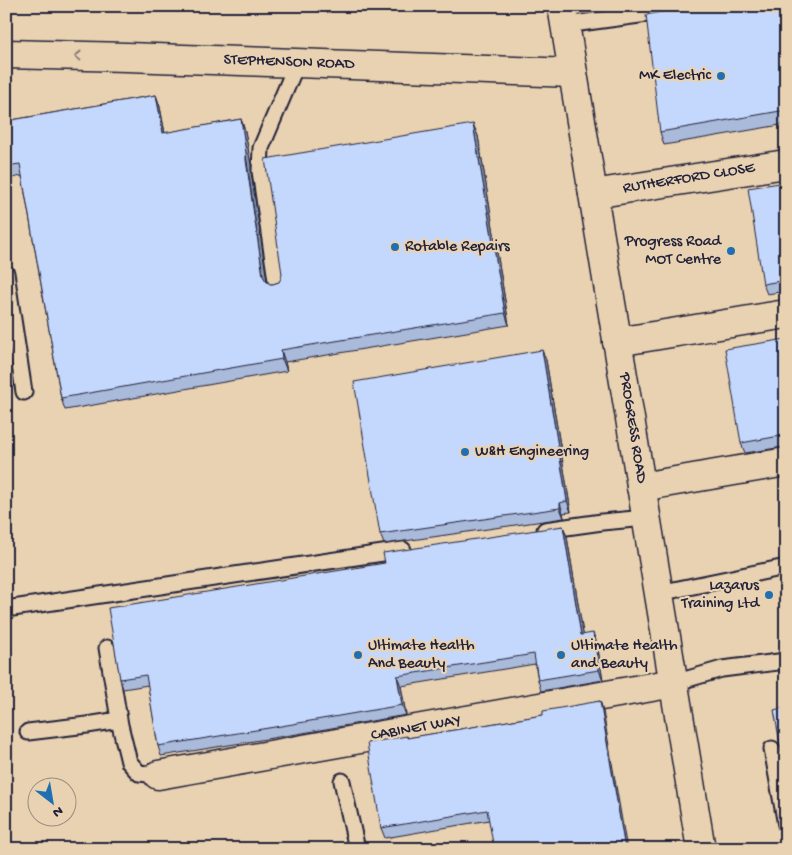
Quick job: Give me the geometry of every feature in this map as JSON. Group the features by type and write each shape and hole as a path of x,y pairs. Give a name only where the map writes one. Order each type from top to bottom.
{"street":[{"name":"PROGRESS ROAD","path":"564,16 701,849"},
{"name":"STEPHENSON ROAD","path":"6,54 573,73"},
{"name":"RUTHERFORD CLOSE","path":"593,194 786,164"},
{"path":"617,342 786,314"},
{"path":"642,487 786,462"},
{"name":"CABINET WAY","path":"158,775 674,683"}],"lane":[{"path":"564,16 662,12 691,6"},
{"path":"276,287 260,171 261,148 297,63"},
{"path":"6,273 24,392"},
{"path":"534,532 646,518"},
{"path":"6,608 416,548"},
{"path":"659,593 786,567"},
{"path":"107,648 129,762 139,773 158,775"},
{"path":"674,683 722,669 786,661"},
{"path":"28,732 120,720"},
{"path":"772,749 786,825"},
{"path":"342,781 356,849"}],"building":[{"name":"MK Electric","path":"692,6 786,6 786,110 660,132 646,15"},
{"path":"156,95 163,133 241,119 263,276 270,284 279,282 282,274 265,159 473,124 505,313 281,350 282,359 61,398 20,164 6,166 6,121"},
{"path":"786,182 786,280 763,284 748,188"},
{"path":"786,339 786,437 780,436 741,443 725,349"},
{"name":"W&H Engineering","path":"542,350 567,501 560,503 560,508 380,534 354,382"},
{"name":"Ultimate Health And Beauty","path":"563,526 581,635 593,633 599,670 538,680 534,654 397,676 402,705 158,746 146,675 120,679 108,608 385,563 383,553"},
{"path":"600,701 625,849 494,849 487,810 381,828 367,743 543,715 543,711"},
{"path":"786,707 786,776 774,710"}],"place":[{"name":"MK Electric","path":"721,76"},
{"name":"Rotable Repairs","path":"395,247"},
{"name":"Progress Road MOT Centre","path":"731,251"},
{"name":"W&H Engineering","path":"465,452"},
{"name":"Lazarus Training Ltd","path":"769,595"},
{"name":"Ultimate Health And Beauty","path":"358,655"},
{"name":"Ultimate Health and Beauty","path":"561,655"}]}
